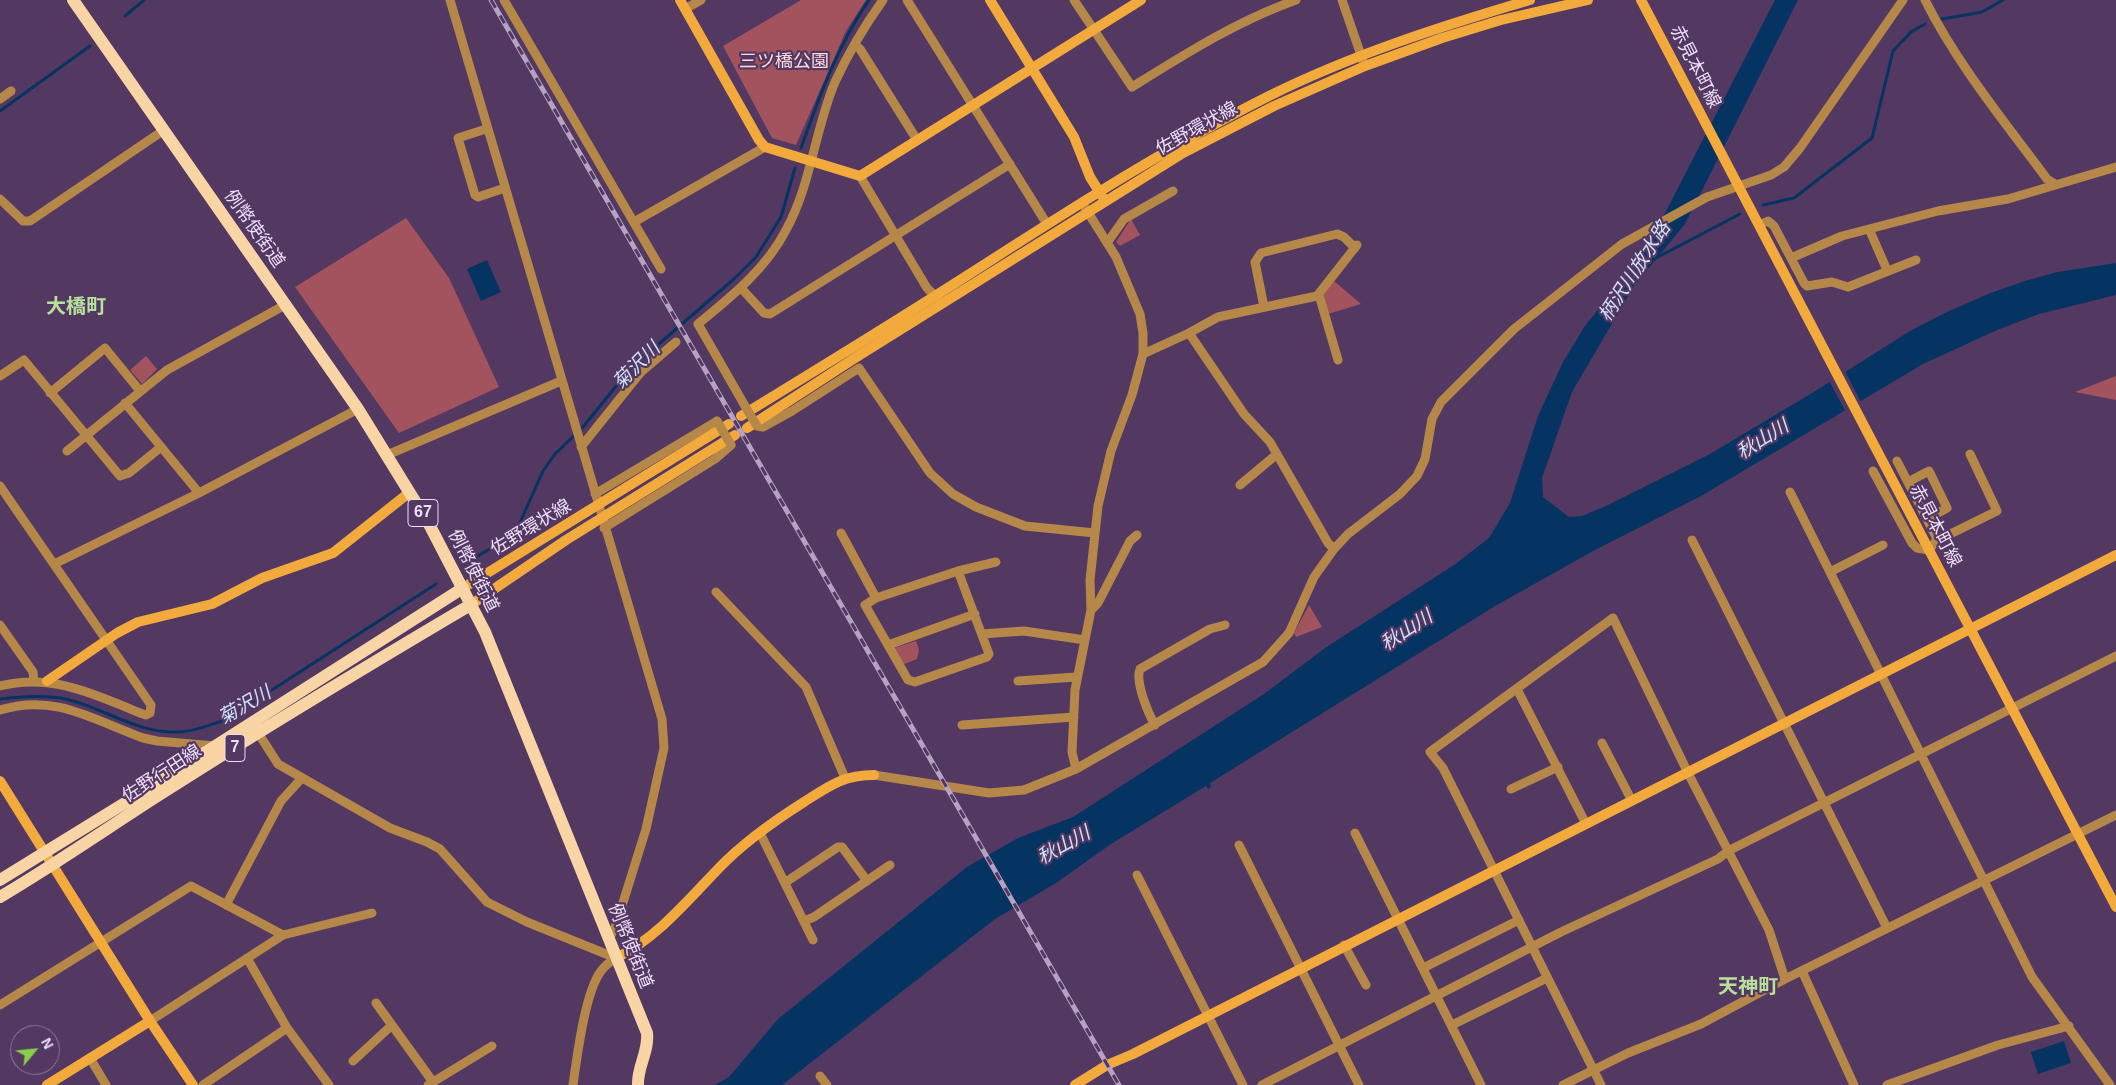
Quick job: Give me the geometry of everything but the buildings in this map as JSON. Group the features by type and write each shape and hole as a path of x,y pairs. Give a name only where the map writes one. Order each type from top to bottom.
{"main road":[{"name":"例幣使街道","path":"73,0 358,410 410,492 472,604 647,1033 646,1053 638,1073 638,1085"},
{"path":"990,0 1074,137 1090,176 1106,201"},
{"path":"683,5 759,140 765,147 860,176 1141,0"},
{"name":"佐野環状線","path":"852,353 1183,153 1363,62 1439,28 1530,0"},
{"name":"佐野環状線","path":"939,300 1047,224 1082,202 1176,145 1270,96 1363,62 1501,20 1588,0"},
{"name":"赤見本町線","path":"1641,0 1880,457 1932,546 1972,629 2116,907"},
{"path":"743,411 852,353"},
{"path":"752,427 852,353"},
{"name":"佐野環状線","path":"463,588 729,424"},
{"name":"佐野環状線","path":"472,604 602,523 619,508 733,440"},
{"path":"47,681 106,640 138,622 204,607 262,578 327,556 343,546 410,492"},
{"path":"1074,1085 1107,1065 1208,1016 1494,869 1882,676 2116,555"},
{"name":"佐野行田線","path":"0,897 52,866 159,795 463,588"},
{"name":"佐野行田線","path":"0,880 215,746 255,728 472,604"},
{"path":"616,958 636,948 674,915 720,867 760,833 794,808 844,778 874,775"},
{"path":"0,781 150,1021 193,1085"},
{"path":"47,1085 150,1021"}],"street":[{"path":"450,0 486,128 581,445 602,523 662,719 664,748 646,829 616,925 609,938"},
{"path":"683,5 702,0"},
{"path":"883,0 868,21 835,82 796,209 786,231 741,288 698,324 752,427 763,427 792,411 859,368 930,473 952,494 976,507 1025,526 1095,533"},
{"path":"907,0 1047,224"},
{"path":"1074,0 1092,30 1132,87 1189,51 1245,21 1296,0"},
{"path":"1342,0 1363,62"},
{"path":"874,775 998,792 1032,788 1076,769 1251,670 1270,656 1289,633 1314,577 1334,549 1348,534 1400,494 1417,476 1425,459 1432,419 1441,402 1516,327 1622,244 1707,197 1737,185 1762,179 1784,167 1806,140 1903,0"},
{"path":"1925,0 1939,28 1990,102 2047,179 2055,184"},
{"path":"507,1 661,269"},
{"path":"855,45 860,49 917,140"},
{"path":"0,99 11,91"},
{"path":"486,128 458,138 475,195 478,197 505,188"},
{"path":"0,199 23,221 30,221 164,130"},
{"path":"634,222 765,147"},
{"path":"741,288 764,313 770,314 1010,164"},
{"path":"1791,258 1820,244 1869,229 1938,211 2008,199 2116,166"},
{"path":"860,176 927,288 939,300"},
{"path":"1107,243 1124,219 1173,191"},
{"path":"1076,769 1072,752 1076,677 1091,610 1090,580 1104,476 1132,395 1143,354 1143,333 1140,314 1119,264 1082,202"},
{"path":"1759,225 1768,221 1772,224 1807,286 1832,282 1848,287 1916,260"},
{"path":"1869,229 1887,270"},
{"path":"1143,354 1189,333 1218,317 1264,307 1318,295 1356,246 1337,234 1261,253 1255,262 1264,307"},
{"path":"1318,295 1338,360"},
{"path":"67,451 167,370 285,305"},
{"path":"1189,333 1244,414 1270,442 1328,544 1334,549"},
{"path":"581,445 641,372 676,342"},
{"path":"50,393 105,348 140,391"},
{"path":"0,376 24,360 120,476 129,473 160,447"},
{"path":"387,455 561,381"},
{"path":"126,404 199,493"},
{"path":"54,564 199,493 358,410"},
{"path":"595,494 717,421 733,440 715,459 602,523"},
{"path":"1240,485 1278,454"},
{"path":"1874,471 1912,544 1917,548 1932,546 1997,510 1970,454"},
{"path":"1898,461 1936,537 1932,546"},
{"path":"1908,482 1929,472 1947,508 1928,519"},
{"path":"0,486 151,705 150,713 146,715 96,696 47,681 0,686"},
{"path":"1790,492 2032,977 2110,1085"},
{"path":"841,533 876,598"},
{"path":"1091,610 1098,603 1130,542 1137,535"},
{"path":"1692,540 1887,928"},
{"path":"1830,572 1883,545"},
{"path":"958,571 989,654 987,657 915,682 908,680 865,605 876,598 958,571 996,562"},
{"path":"716,592 806,687 844,778"},
{"path":"888,645 974,614"},
{"path":"1601,1085 1443,768 1430,752 1613,618 1688,773 1769,930 1785,979"},
{"path":"0,625 33,672 34,681"},
{"path":"1155,725 1149,714 1138,676 1140,669 1210,629 1225,625"},
{"path":"982,634 1024,631 1085,640"},
{"path":"1262,1085 1561,932 1718,859 1728,851 2116,656"},
{"path":"1018,680 1076,677"},
{"path":"1517,689 1586,824"},
{"path":"0,710 21,704 56,705 157,742 215,746"},
{"path":"962,725 1074,717"},
{"path":"255,728 278,764 390,828 428,842 440,849 487,902 616,958"},
{"path":"1602,743 1632,801"},
{"path":"1511,789 1558,767"},
{"path":"226,905 281,801 301,778"},
{"path":"1563,1085 1628,1053 1701,1024 1785,979 2116,815"},
{"path":"760,833 786,882 813,940"},
{"path":"1355,833 1481,1085"},
{"path":"1239,845 1359,1085"},
{"path":"786,882 842,846 867,881"},
{"path":"804,921 814,917 890,865"},
{"path":"1137,875 1243,1085"},
{"path":"0,1005 191,886 283,935"},
{"path":"150,1021 283,935 372,913"},
{"path":"1423,968 1519,920"},
{"path":"1344,945 1366,985"},
{"path":"247,958 288,1028 329,1085"},
{"path":"573,1085 584,1019 599,973 606,964 616,958"},
{"path":"1802,971 1854,1085"},
{"path":"1452,1025 1547,978"},
{"path":"376,1003 430,1084 492,1046"},
{"path":"353,1061 392,1025"},
{"path":"1887,1085 1998,1045 2069,1026"},
{"path":"202,1085 288,1028"},
{"path":"90,1058 106,1085"},
{"path":"820,1076 827,1085"}],"green space":[{"name":"三ツ橋公園","path":"801,0 866,0 846,31 796,145 772,138 723,46"},
{"path":"406,218 449,278 499,387 399,433 295,287"},
{"path":"1131,219 1140,235 1120,246 1116,242"},
{"path":"1334,281 1361,304 1328,314 1323,295"},
{"path":"146,356 157,369 142,384 130,370"},
{"path":"2116,376 2116,400 2075,392"},
{"path":"1309,605 1322,627 1296,637 1294,633"},
{"path":"916,641 919,650 917,659 902,665 894,648"}],"water":[{"path":"1775,0 1798,0 1685,224 1634,286 1572,392 1542,478 1543,497 1569,517 1582,516 1606,506 1710,454 1910,331 1988,294 2057,272 2116,263 2116,295 2039,314 1997,330 1923,364 1701,496 1595,550 1495,606 1210,783 1211,787 1208,789 1206,786 1111,844 1056,883 995,919 782,1085 715,1085 729,1077 778,1019 967,867 1018,838 1073,817 1264,694 1325,648 1454,565 1489,538 1510,503 1538,416 1563,362 1585,326 1647,248"},
{"path":"487,260 501,292 481,301 467,269"},
{"path":"2064,1041 2071,1063 2038,1074 2031,1052"}],"pier":[{"path":"1844,369 1861,402 1846,412 1828,379"}],"waterway":[{"path":"125,16 144,0"},
{"name":"菊沢川","path":"801,148 822,90 838,54 869,0"},
{"path":"1942,19 1982,12 2003,0"},
{"path":"1763,205 1794,198 1872,138 1893,51 1911,32 1925,24"},
{"path":"0,111 90,46"},
{"name":"菊沢川","path":"471,560 508,538 517,529 543,471 555,454 583,427 630,369 735,278 756,257 781,217 795,168"},
{"name":"柄沢川放水路","path":"1656,258 1740,214"},
{"name":"菊沢川","path":"0,699 38,696 61,698 75,701 129,723 157,731 178,732 200,728 227,719 436,584"}],"railway":[{"path":"491,0 1119,1085"}],"district":[{"name":"大橋町","path":"76,307"},
{"name":"天神町","path":"1748,987"}],"water label":[{"name":"秋山川","path":"1763,440"},
{"name":"秋山川","path":"1407,631"},
{"name":"秋山川","path":"1064,846"}]}
